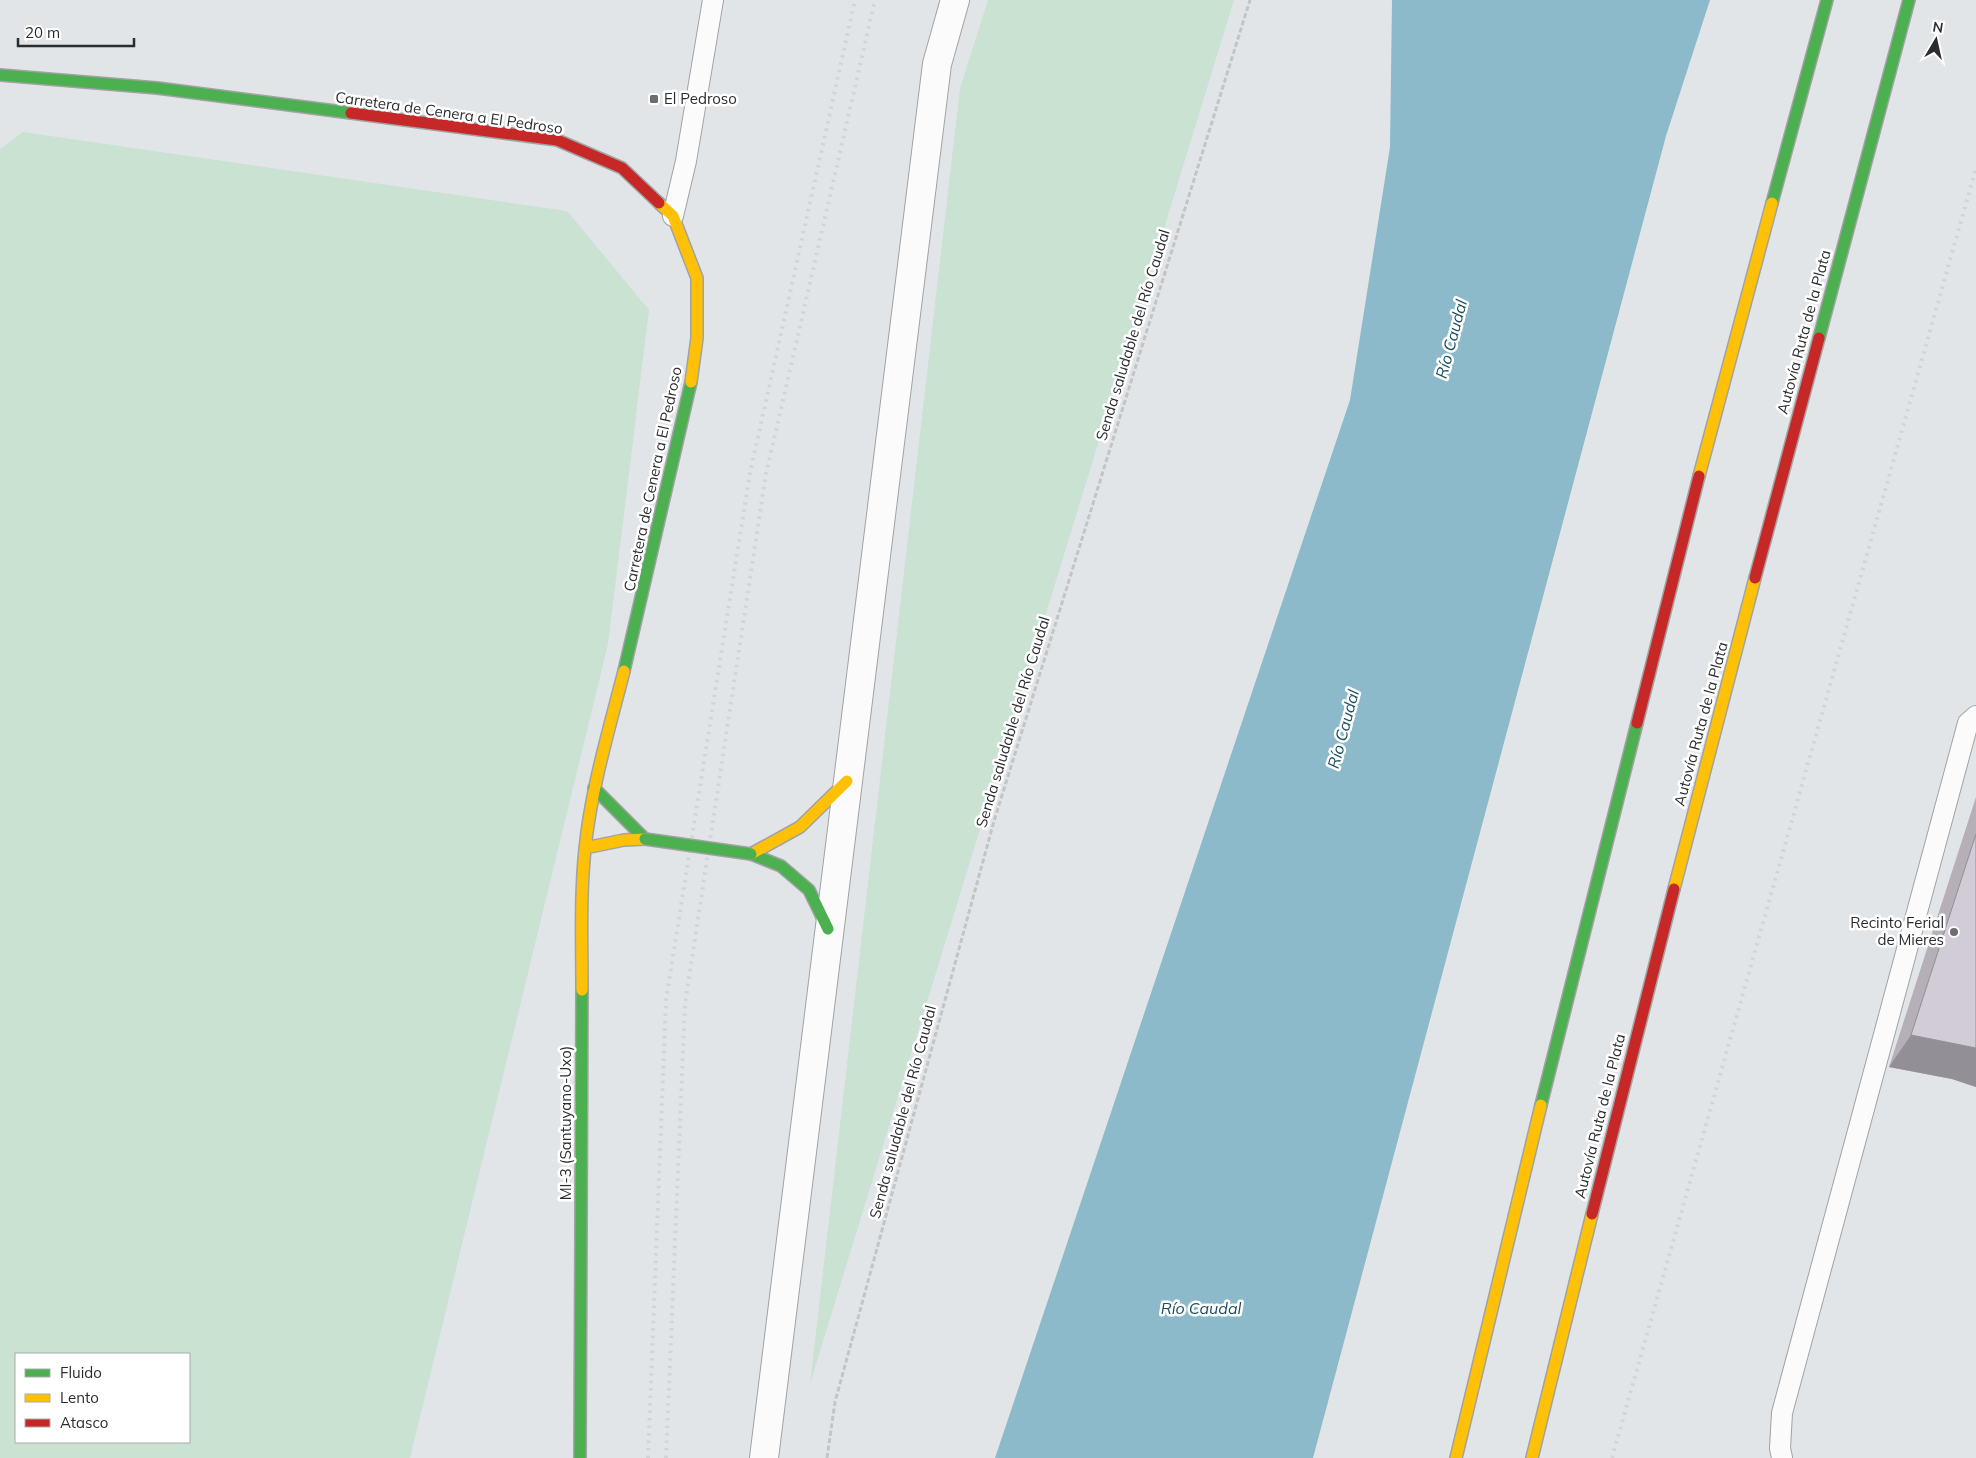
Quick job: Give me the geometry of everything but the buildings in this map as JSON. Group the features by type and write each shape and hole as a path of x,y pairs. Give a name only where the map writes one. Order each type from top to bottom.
{"main road":[{"path":"1456,1458 1525,1169 1718,404 1827,0"},
{"name":"Autovía Ruta de la Plata","path":"1532,1458 1588,1224 1653,970 1794,428 1909,0"},
{"name":"Carretera de Cenera a El Pedroso","path":"0,75 157,88 556,140 622,168 673,216 697,278 697,338 690,393 629,653 594,788 586,848"},
{"path":"752,854 800,827 847,781"},
{"path":"594,788 645,839"},
{"path":"586,848 624,840 645,839 752,854 781,866 809,890 828,929"},
{"name":"MI-3 (Santuyano-Uxo)","path":"580,1458 582,902 586,848"}],"street":[{"path":"764,1458 828,929 937,64 955,0"}],"lane":[{"path":"673,216 686,161 714,0"},
{"path":"1782,1458 1780,1448 1782,1413 1968,722 1976,716"}],"path":[{"name":"Senda saludable del Río Caudal","path":"827,1458 835,1402 994,820 1250,0"}],"green space":[{"path":"988,0 1234,0 810,1384 960,88"},
{"path":"23,132 567,211 649,310 608,644 410,1458 0,1458 0,149"}],"water":[{"name":"Río Caudal","path":"1392,0 1710,0 1666,136 1313,1458 995,1458 1350,400 1390,147"}],"railway":[{"path":"648,1458 666,1000 750,473 855,0"},
{"path":"666,1458 685,1004 766,474 875,0"},
{"path":"1612,1458 1976,168"}],"traffic: fast":[{"path":"1772,203 1827,0"},
{"path":"1819,338 1909,0"},
{"path":"0,75 157,88 351,113"},
{"path":"624,671 691,382"},
{"path":"1541,1105 1637,723"},
{"path":"594,788 645,839"},
{"path":"645,839 751,854"},
{"path":"751,854 781,866 809,890 828,929"},
{"path":"580,1458 582,990"}],"traffic: slow":[{"path":"659,203 673,216 697,278 697,338 691,382"},
{"path":"1699,476 1772,203"},
{"path":"1674,889 1755,578"},
{"path":"582,990 582,884 585,849 601,760 624,671"},
{"path":"751,854 800,827 847,781"},
{"path":"585,848 624,840 645,839"},
{"path":"1456,1458 1541,1105"},
{"path":"1532,1458 1592,1214"}],"traffic: jam":[{"path":"351,113 557,140 622,168 659,203"},
{"path":"1755,578 1819,338"},
{"path":"1637,723 1699,476"},
{"path":"1592,1214 1674,889"}],"place":[{"name":"El Pedroso","path":"654,99"},
{"name":"Recinto Ferial de Mieres","path":"1954,932"}]}
